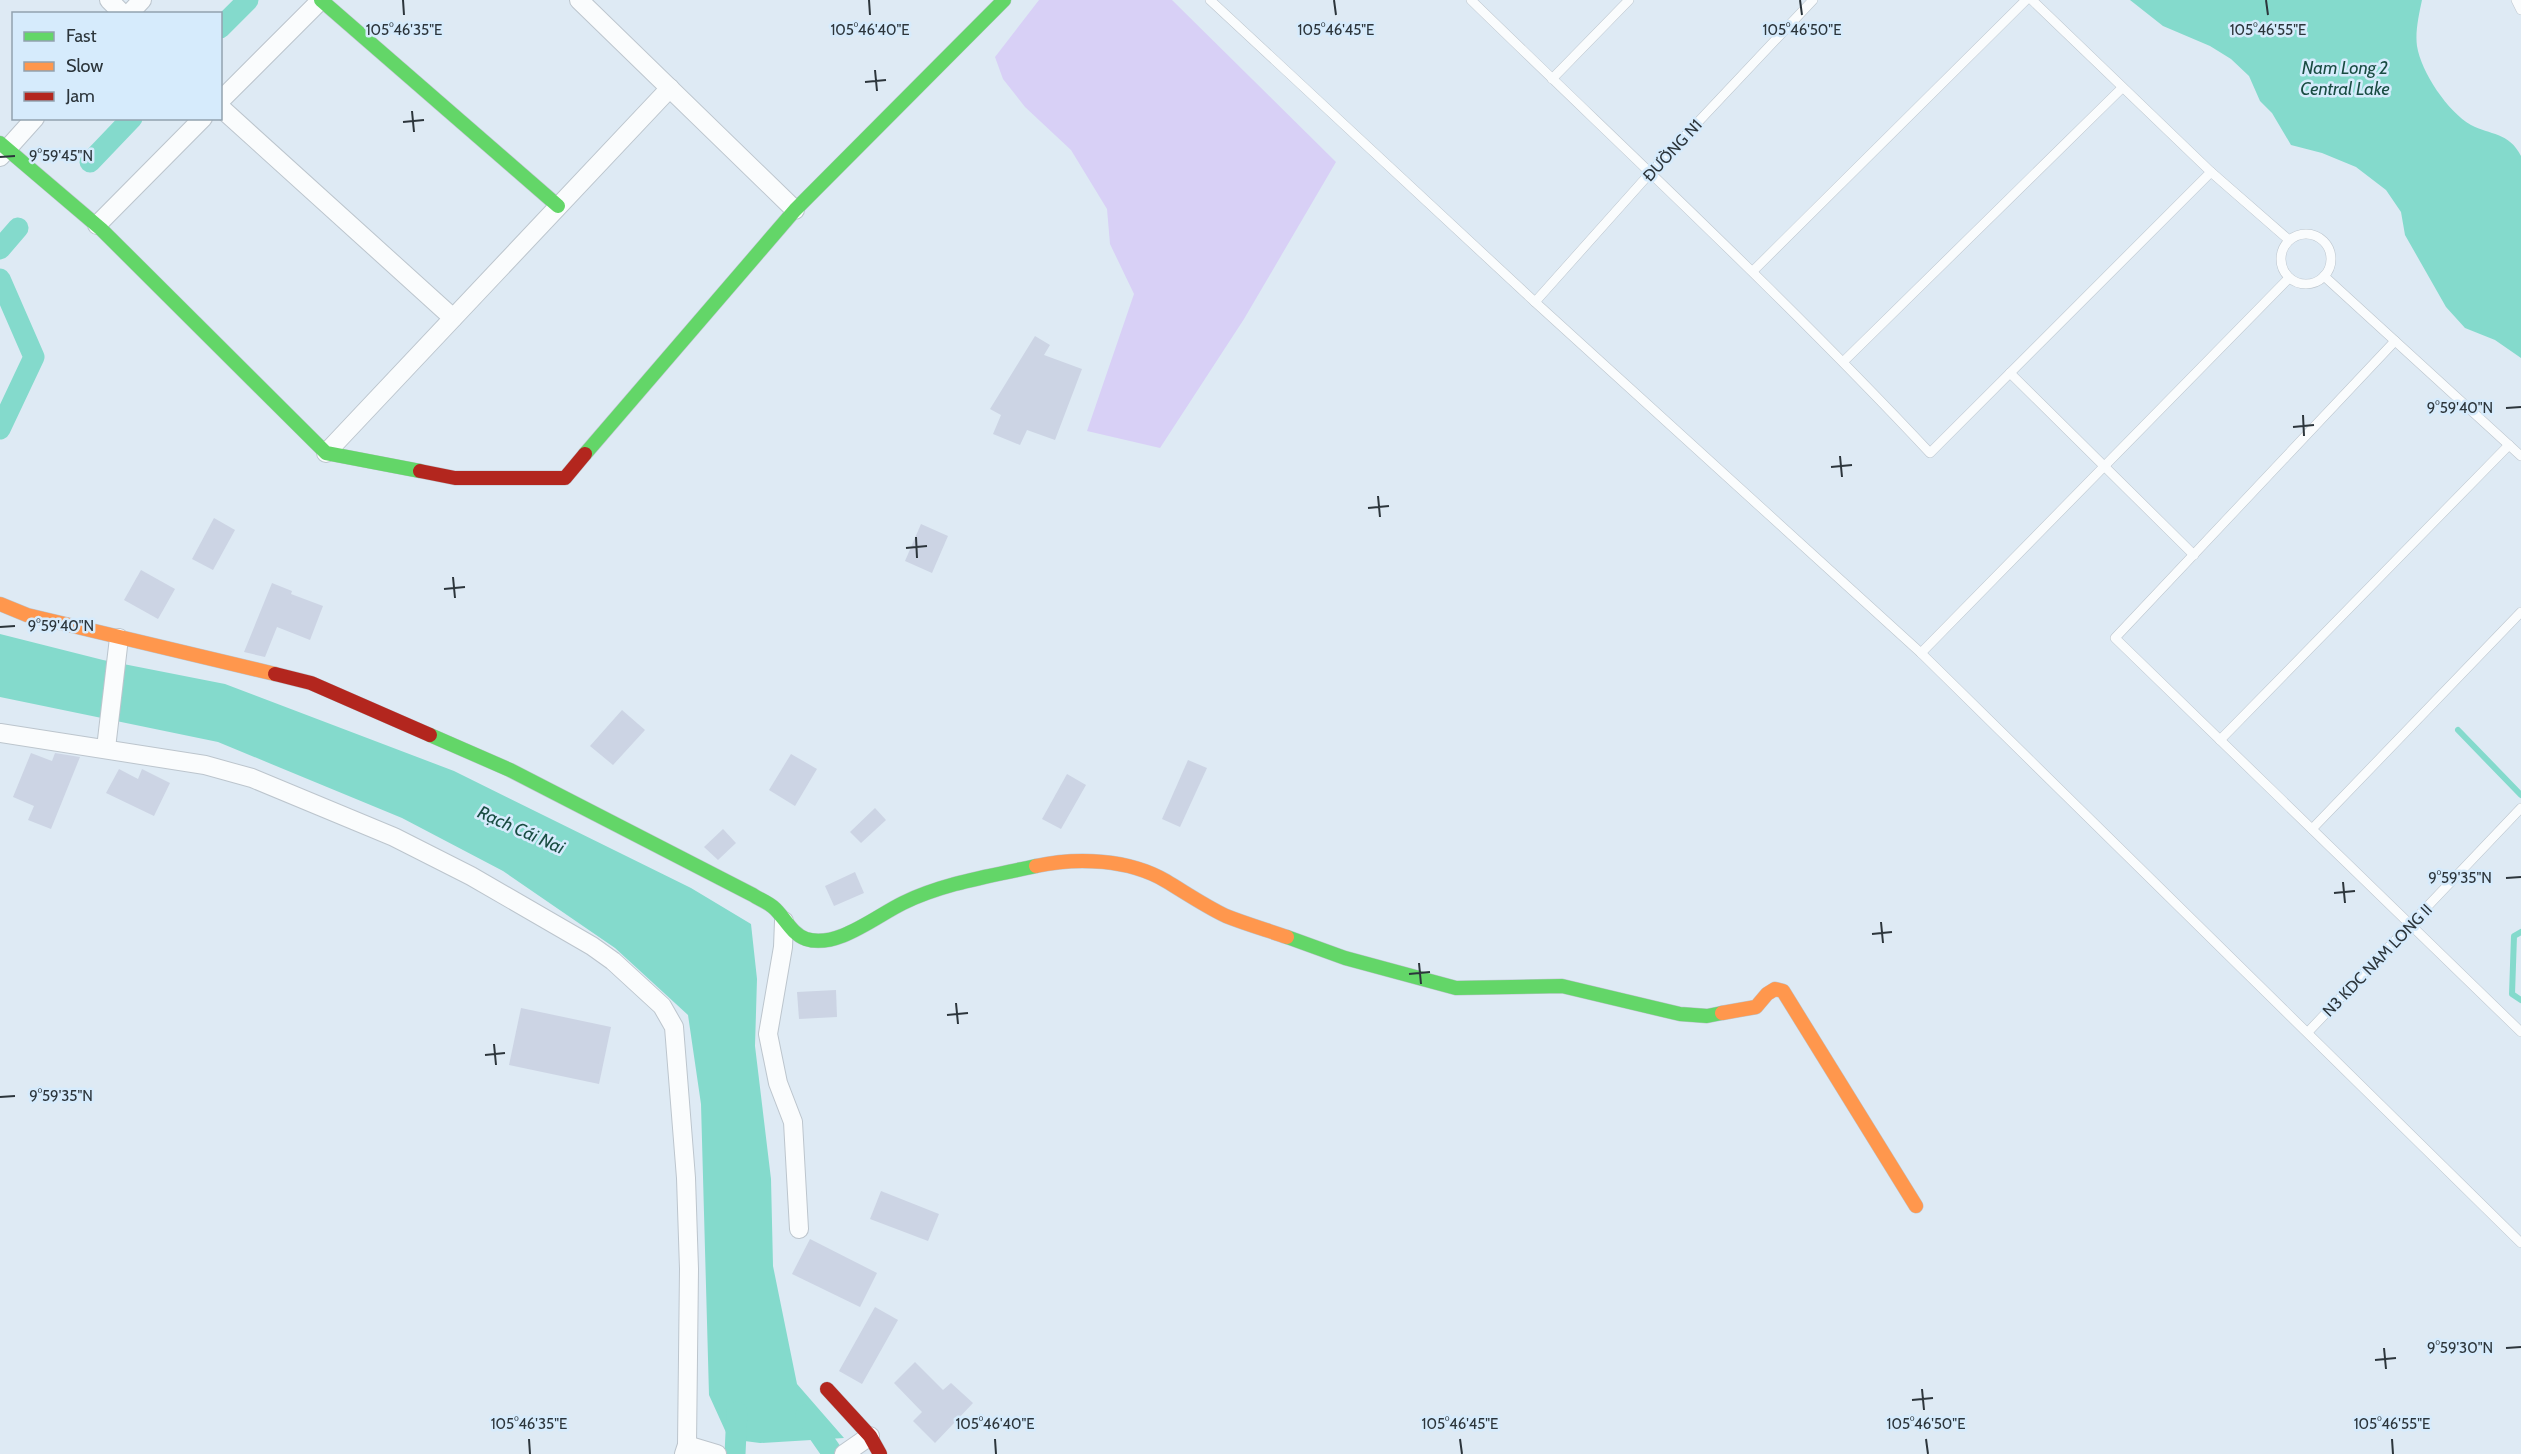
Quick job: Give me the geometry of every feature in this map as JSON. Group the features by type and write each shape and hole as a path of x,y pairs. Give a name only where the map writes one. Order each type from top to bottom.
{"street":[{"path":"109,0 121,12"},
{"path":"131,12 142,0"},
{"path":"222,99 321,0 558,206"},
{"path":"579,0 795,210"},
{"path":"33,120 2,150 97,225 326,453 455,478 565,478 795,210 1004,0"},
{"path":"326,453 670,88"},
{"path":"222,109 453,318"},
{"path":"97,225 201,120"},
{"path":"0,604 27,615 311,683 510,770 753,895 774,908 784,921 803,938 816,941 833,939 875,920 903,903 950,885 1050,863 1093,861 1134,868 1165,880 1191,898 1227,916 1335,954 1456,987 1562,986 1680,1014 1707,1016 1756,1007 1767,994 1775,989 1783,991 1916,1206"},
{"path":"107,739 119,638"},
{"path":"0,733 107,739 252,778 394,837 471,876 592,946 613,961 662,1006 674,1028 686,1178 689,1269 685,1450 717,1454"},
{"path":"784,921 783,947 768,1034 778,1083 793,1122 799,1229"},
{"path":"827,1389 880,1454"},
{"path":"844,1454 866,1439"}],"lane":[{"path":"1210,0 1535,302 1921,653 2521,1243"},
{"path":"1471,0 1753,271 1844,361 1930,453 2211,172"},
{"path":"1552,79 1629,0"},
{"name":"ĐƯỜNG N1","path":"1535,302 1651,172 1813,0"},
{"path":"1753,271 2026,0"},
{"path":"2032,0 2211,172 2289,240"},
{"path":"2516,0 2521,10"},
{"path":"1844,361 2122,88"},
{"path":"2305,234 2313,235 2326,245 2331,261 2324,276 2311,284 2296,282 2289,278 2281,267 2280,259 2281,252 2289,240 2305,234"},
{"path":"2324,276 2521,456"},
{"path":"1921,653 2289,278"},
{"path":"2395,341 2115,638 2521,1032"},
{"path":"2010,373 2194,555"},
{"path":"2220,740 2509,445"},
{"path":"2312,829 2521,612"},
{"name":"N3 KDC NAM LONG II","path":"2308,1032 2521,808"}],"shaded area":[{"path":"1039,0 1172,0 1336,162 1244,319 1160,448 1087,431 1134,294 1110,244 1107,209 1071,150 1025,107 1003,79 995,57"}],"water":[{"name":"Nam Long 2 Central Lake","path":"2130,0 2422,0 2417,29 2417,46 2430,79 2453,111 2462,119 2471,125 2505,138 2511,142 2521,156 2521,358 2495,340 2465,328 2446,307 2405,235 2401,212 2386,190 2356,167 2322,153 2291,145 2272,113 2260,101 2249,76 2231,59 2210,46 2163,26"},
{"name":"Rạch Cái Nai","path":"0,634 103,660 225,684 454,771 691,888 751,924 757,979 755,1046 771,1179 773,1266 797,1384 844,1438 760,1443 729,1439 709,1395 701,1104 688,1015 615,948 503,871 402,818 218,742 0,697"}],"building":[{"path":"1035,336 1050,345 1044,355 1082,369 1055,440 1027,430 1020,445 993,434 1001,415 990,409"},
{"path":"214,518 235,530 213,570 192,559"},
{"path":"921,524 948,536 932,573 905,561"},
{"path":"141,570 175,589 158,619 124,600"},
{"path":"272,583 292,591 291,594 323,606 310,640 277,627 265,657 244,652"},
{"path":"622,710 645,730 613,765 590,746"},
{"path":"31,753 52,761 55,753 80,757 51,829 28,820 34,806 13,797"},
{"path":"791,754 817,769 795,806 769,790"},
{"path":"1188,760 1207,768 1180,827 1162,819"},
{"path":"119,769 138,779 142,769 170,783 154,816 106,793"},
{"path":"1067,774 1086,785 1061,829 1042,819"},
{"path":"875,808 886,820 861,843 850,832"},
{"path":"723,829 736,843 718,860 704,847"},
{"path":"855,872 864,893 834,906 825,886"},
{"path":"836,990 837,1017 799,1019 797,992"},
{"path":"521,1008 611,1027 599,1084 509,1065"},
{"path":"881,1191 939,1214 928,1241 870,1219"},
{"path":"810,1239 877,1273 860,1307 792,1274"},
{"path":"875,1307 898,1320 862,1384 839,1371"},
{"path":"915,1362 943,1390 951,1383 973,1403 935,1443 913,1421 922,1412 894,1383"}],"waterway":[{"path":"222,26 248,0"},
{"path":"90,162 130,120"},
{"path":"0,249 18,228"},
{"path":"0,279 34,357 0,429"},
{"path":"2458,730 2521,795"},
{"path":"2521,932 2514,936 2512,994 2521,1000"},
{"path":"735,1454 737,1412"},
{"path":"806,1415 833,1454"}],"traffic: fast":[{"path":"321,0 558,206"},
{"path":"585,454 795,210 1004,0"},
{"path":"0,143 101,229 326,453 420,471"},
{"path":"430,735 510,770 753,895 773,907 796,933 806,939 818,941 843,935 903,903 935,890 1036,866"},
{"path":"1287,937 1345,958 1456,988 1562,986 1680,1014 1707,1016 1722,1013"}],"traffic: slow":[{"path":"0,604 27,615 275,674"},
{"path":"1036,866 1085,861 1136,868 1166,881 1226,916 1287,937"},
{"path":"1722,1013 1756,1007 1767,994 1775,989 1783,991 1916,1206"}],"traffic: jam":[{"path":"420,471 455,478 565,478 585,454"},
{"path":"275,674 311,683 430,735"},
{"path":"827,1389 870,1436 880,1454"}]}
